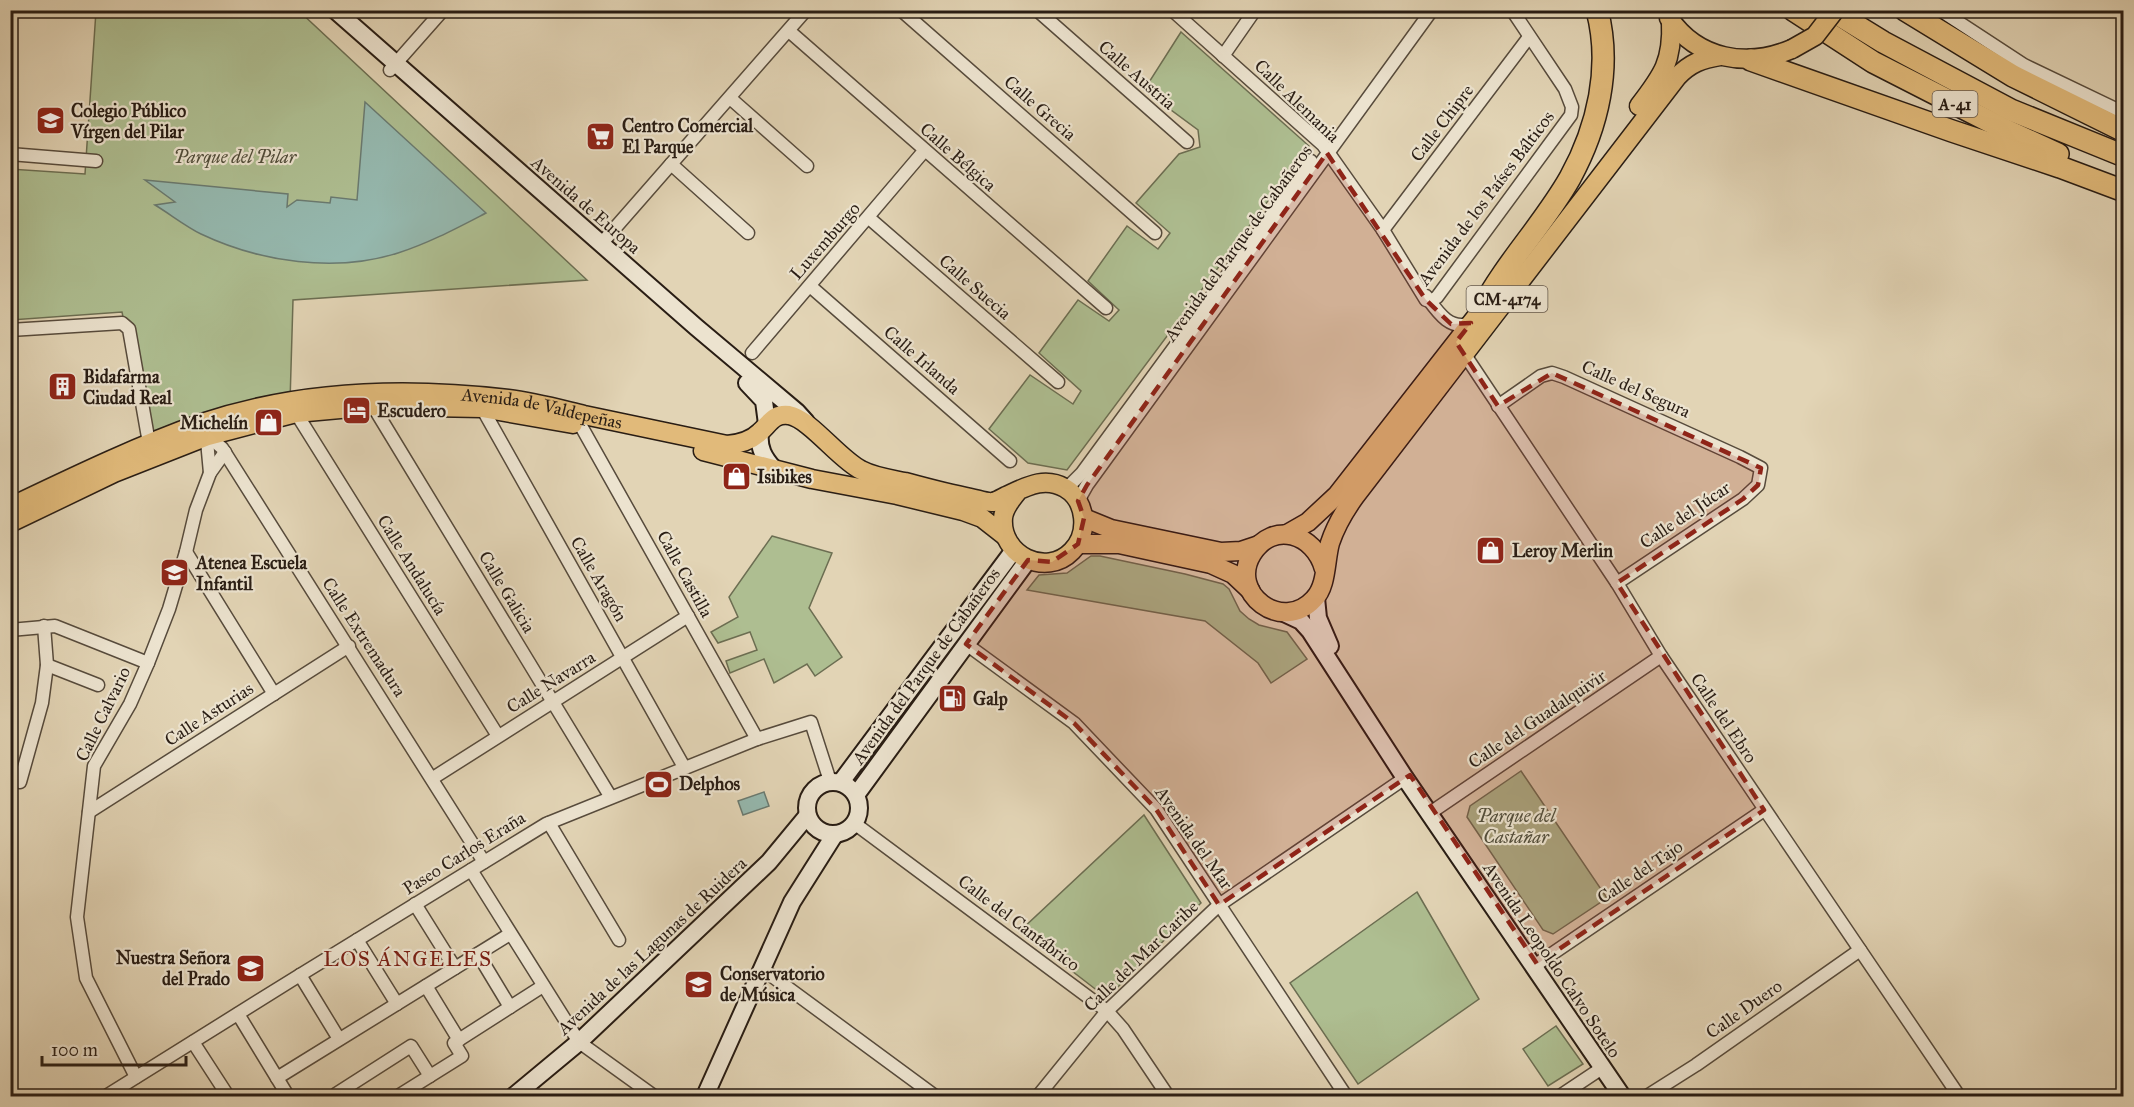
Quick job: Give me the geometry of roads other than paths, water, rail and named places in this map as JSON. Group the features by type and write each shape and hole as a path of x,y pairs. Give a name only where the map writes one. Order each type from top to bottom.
{"highway":[{"path":"1476,316 1501,275 1570,178 1592,129 1600,98 1603,68 1597,10"},
{"name":"A-41","path":"1792,10 1874,62 2010,132 2124,183"},
{"name":"A-41","path":"1833,10 1883,42 2011,110 2124,156"},
{"path":"1905,10 2013,76 2124,131"},
{"path":"1751,60 2124,191"}],"main road":[{"name":"Avenida de Europa","path":"322,10 393,67 797,412 810,429"},
{"name":"Avenida de Europa","path":"335,10 393,67 758,392 764,401 760,447 767,462 774,470"},
{"path":"1751,60 1792,50 1815,36 1833,10"},
{"name":"CM-4174","path":"1287,534 1308,522 1337,495 1664,72 1672,42 1667,16"},
{"name":"CM-4174","path":"1667,16 1688,38 1708,51 1720,56 1751,60"},
{"name":"CM-4174","path":"1324,568 1330,543 1342,514 1677,76 1687,66 1699,60 1720,56"},
{"name":"Avenida de Valdepeñas","path":"10,523 246,411 290,402 364,393 429,391 511,399 727,445 739,444 778,416 792,416 849,463 874,475 993,502 1018,490"},
{"name":"Avenida de Valdepeñas","path":"10,507 149,443 206,429 296,413 373,406 482,408 670,442 774,470 963,511 982,518 1016,549"},
{"path":"1076,503 1083,532 1078,544 1062,559 1039,563 1016,549 1003,518 1008,503 1018,490 1033,483 1049,482 1111,529 1221,552 1241,551 1259,545 1268,539 1287,534 1298,536 1308,541 1322,558 1324,579 1316,598 1301,609 1284,613 1264,606 1233,574 1211,564 1119,544 1078,544"},
{"path":"1250,590 1247,578 1248,565 1259,545"},
{"name":"Avenida del Parque de Cabañeros","path":"856,795 966,644 1016,549"},
{"name":"Avenida del Parque de Cabañeros","path":"835,782 1016,549"},
{"name":"Avenida Leopoldo Calvo Sotelo","path":"1316,598 1316,609 1326,639 1433,811 1628,1096"},
{"name":"Avenida Leopoldo Calvo Sotelo","path":"1284,613 1300,621 1310,631 1405,778 1622,1096"},
{"path":"835,782 849,786 856,795 859,813 847,830 827,834 818,830 807,816 807,804 813,790 823,783 835,782"},
{"name":"Avenida de las Lagunas de Ruidera","path":"514,1096 579,1042 769,862 807,816"},
{"path":"705,1096 792,902 836,834"}],"street":[{"path":"393,67 443,10"},
{"path":"601,244 806,10"},
{"name":"Calle Grecia","path":"901,10 1155,233"},
{"name":"Calle Austria","path":"1037,10 1187,142"},
{"name":"Calle Alemania","path":"1172,10 1325,149 1383,230 1425,296 1451,324 1462,326 1476,316"},
{"path":"1222,56 1255,10"},
{"name":"Avenida del Parque de Cabañeros","path":"1076,503 1422,10"},
{"name":"Avenida del Parque de Cabañeros","path":"1325,149 1432,10"},
{"name":"Avenida de los Países Bálticos","path":"1425,296 1437,297 1567,122 1572,107 1565,88 1512,10"},
{"path":"1940,10 2024,64 2124,113"},
{"name":"Calle Bélgica","path":"789,31 1106,308"},
{"name":"Calle Chipre","path":"1383,230 1529,37"},
{"path":"730,98 807,166"},
{"name":"Luxemburgo","path":"752,353 924,151"},
{"path":"10,154 96,160"},
{"path":"671,164 748,232"},
{"name":"Calle Suecia","path":"868,218 1058,382"},
{"name":"Calle Irlanda","path":"810,286 1010,461"},
{"path":"10,330 122,323 129,329 149,443"},
{"name":"Calle del Ebro","path":"1465,355 1617,583 1661,656 1959,1096"},
{"name":"Calle del Segura","path":"1498,406 1541,376 1552,373 1564,376 1761,468"},
{"name":"Calle Galicia","path":"373,406 610,796"},
{"name":"Calle Aragón","path":"482,408 684,767"},
{"name":"Calle Andalucía","path":"296,413 498,736"},
{"name":"Calle Castilla","path":"581,426 757,739"},
{"name":"Calle Extremadura","path":"206,429 220,444 484,861"},
{"name":"Calle Calvario","path":"206,429 210,473"},
{"name":"Calle Calvario","path":"136,1077 86,978 76,917 94,766 130,704 148,663 169,609 196,510 210,473 225,452"},
{"name":"Calle del Júcar","path":"1617,583 1743,499 1758,485 1761,468"},
{"path":"186,552 274,694"},
{"name":"Calle Navarra","path":"433,778 688,616"},
{"path":"20,782 42,703 47,665 44,626"},
{"path":"10,630 55,626 148,663"},
{"name":"Avenida del Mar","path":"966,644 1074,723 1156,808 1346,1096"},
{"name":"Calle Asturias","path":"89,812 349,646"},
{"name":"Calle del Guadalquivir","path":"1433,811 1661,656"},
{"path":"47,665 98,684"},
{"name":"Paseo Carlos Eraña","path":"106,1096 484,861 549,823 610,796 757,739 811,722 835,782"},
{"name":"Calle del Mar Caribe","path":"1038,1096 1107,1011 1219,906 1405,778"},
{"name":"Calle del Tajo","path":"1537,964 1764,810"},
{"path":"549,823 619,940"},
{"name":"Calle del Cantábrico","path":"854,823 1107,1011 1123,1029 1168,1096"},
{"path":"471,870 579,1042 654,1096"},
{"path":"415,904 455,968"},
{"path":"277,1078 510,934"},
{"path":"357,940 397,1004"},
{"name":"Calle Duero","path":"1647,1096 1696,1065 1860,950"},
{"path":"478,954 510,1007"},
{"path":"761,968 935,1096"},
{"path":"300,975 339,1039"},
{"path":"426,986 459,1040"},
{"path":"398,1096 462,1056 454,1043 543,986"},
{"path":"238,1014 288,1096"},
{"path":"193,1042 228,1096"},
{"path":"337,1096 336,1094 411,1046 430,1076"},
{"path":"1560,1096 1602,1068"}],"water":[{"path":"365,102 486,213 432,240 398,253 374,259 324,263 273,258 224,244 195,231 155,205 175,202 145,180 288,194 287,207 297,200 330,203 331,197 357,200"},
{"path":"764,792 769,806 743,815 738,801"}],"place":[{"name":"Colegio Público Vírgen del Pilar","path":"50,121"},
{"name":"Centro Comercial El Parque","path":"601,136"},
{"name":"Bidafarma Ciudad Real","path":"62,387"},
{"name":"Escudero","path":"356,411"},
{"name":"Michelín","path":"269,423"},
{"name":"Isibikes","path":"736,477"},
{"name":"Leroy Merlin","path":"1491,551"},
{"name":"Atenea Escuela Infantil","path":"175,573"},
{"name":"Galp","path":"952,699"},
{"name":"Delphos","path":"658,784"},
{"name":"Nuestra Señora del Prado","path":"251,968"},
{"name":"Conservatorio de Música","path":"699,984"}],"district":[{"name":"LOS ÁNGELES","path":"408,959"}],"park label":[{"name":"Parque del Pilar","path":"235,157"},
{"name":"Parque del Castañar","path":"1516,826"}]}
